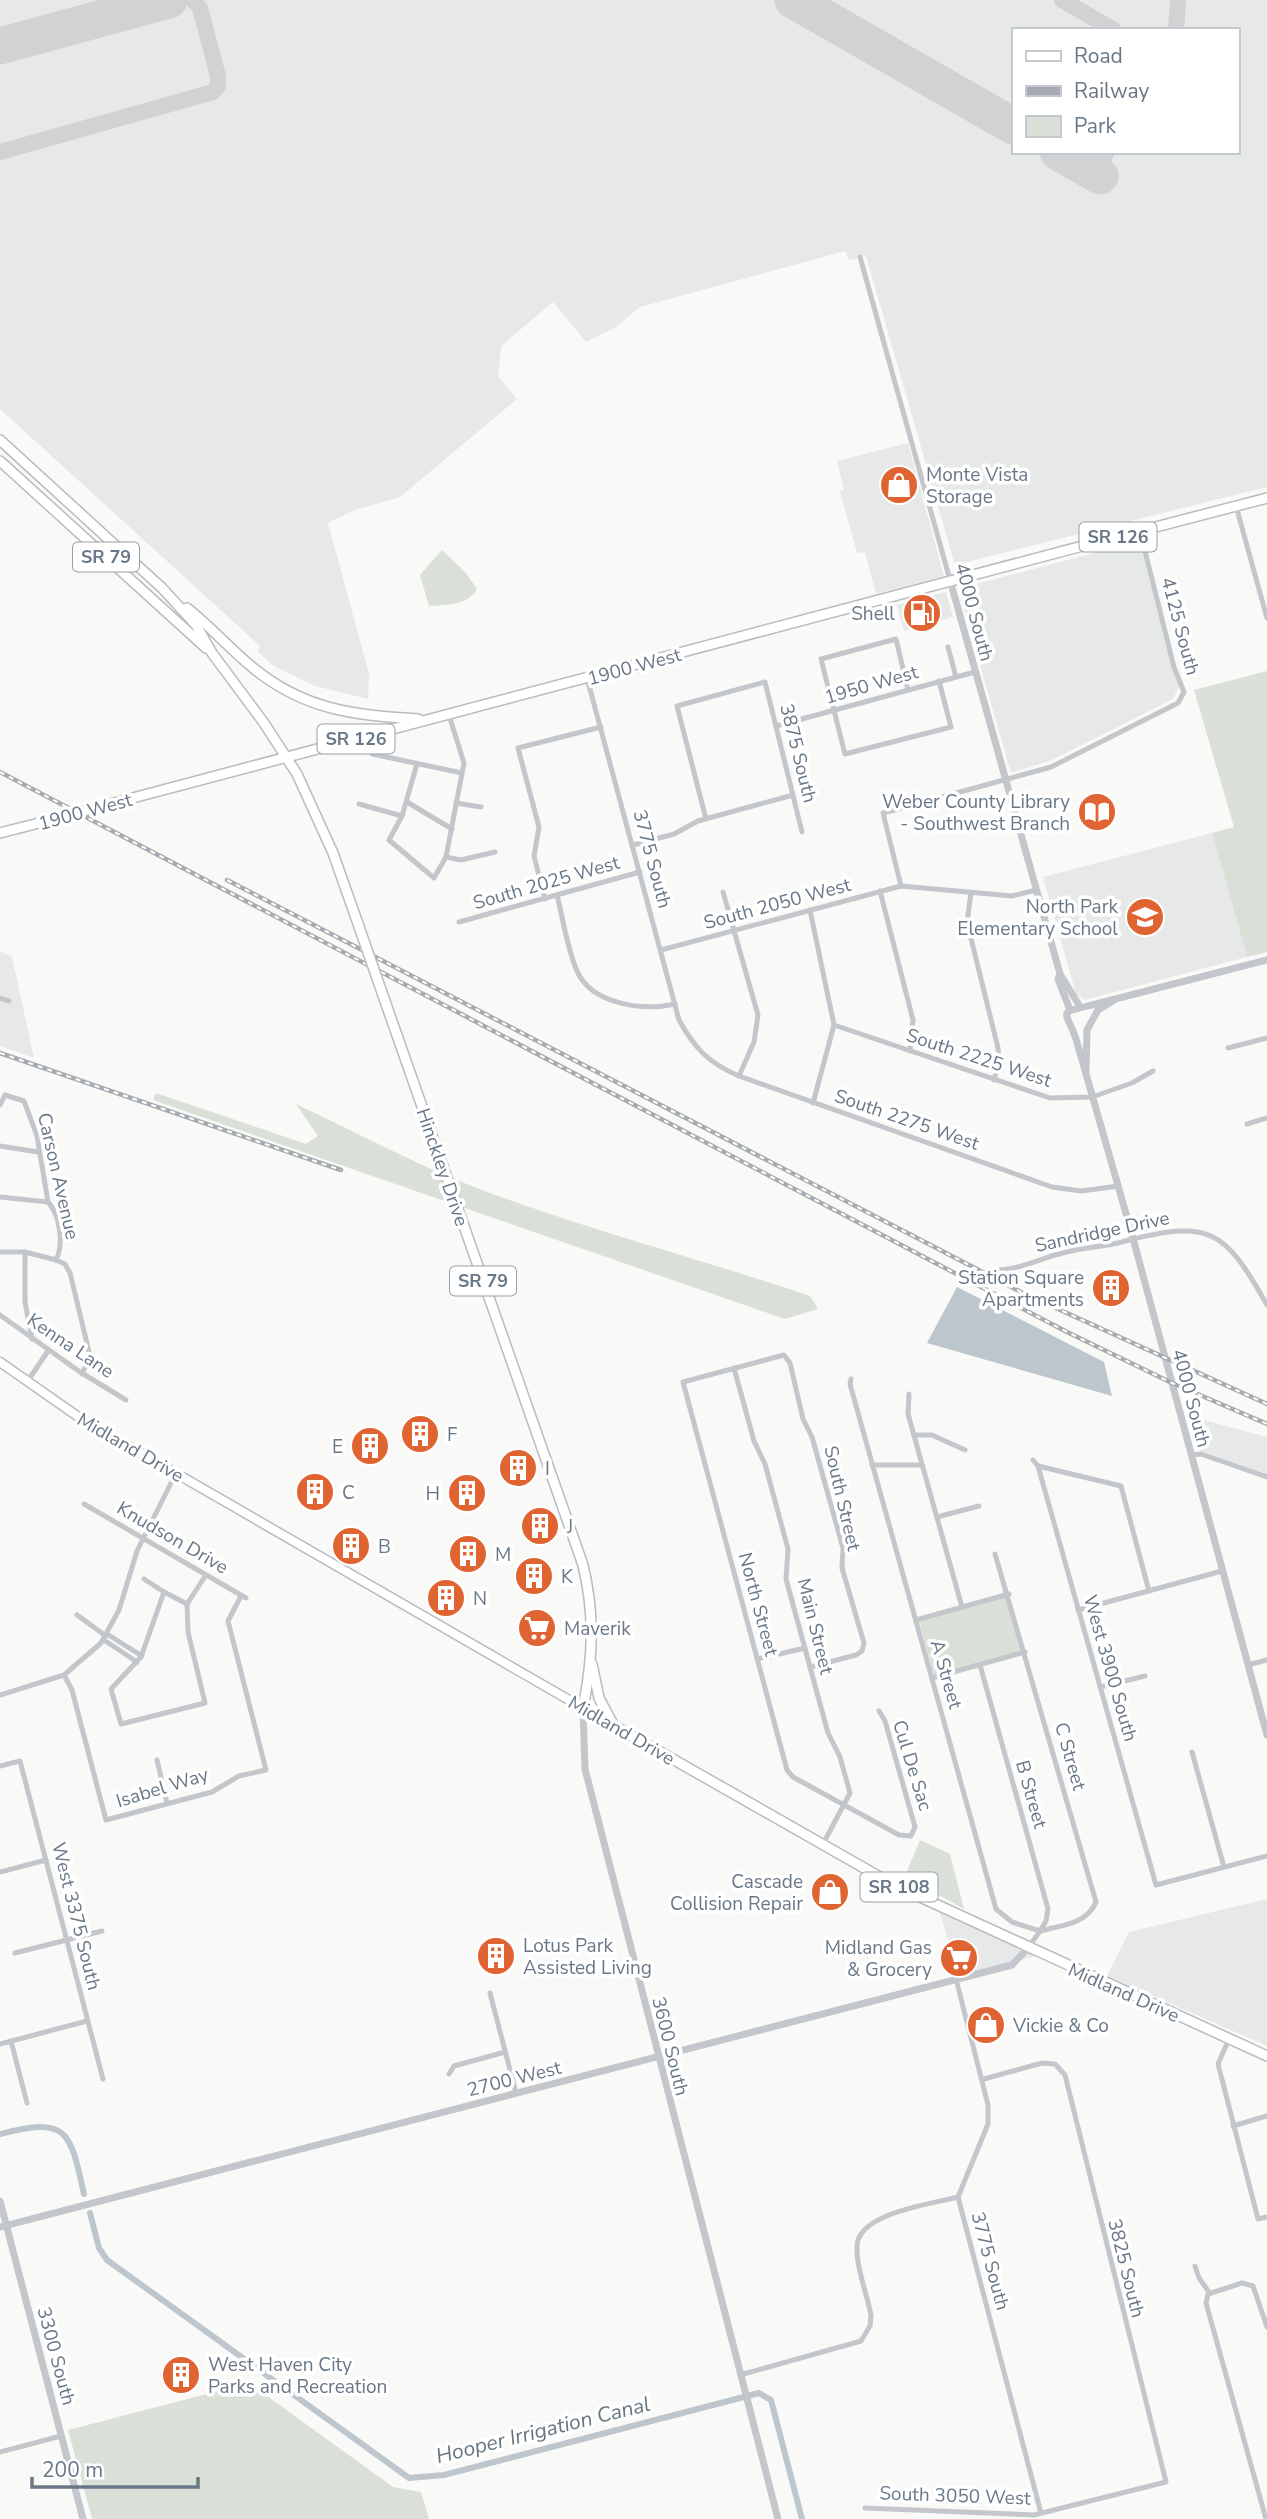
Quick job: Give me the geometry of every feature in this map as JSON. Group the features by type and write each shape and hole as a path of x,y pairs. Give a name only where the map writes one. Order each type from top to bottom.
{"main road":[{"name":"Hinckley Drive","path":"0,440 162,588 197,625 212,653 264,723 316,813 356,918 583,1565 590,1597 592,1662 583,1708"},
{"name":"Hinckley Drive","path":"0,461 212,653"},
{"name":"1900 West","path":"0,833 1267,498"},
{"path":"162,588 250,666 289,692 310,702 359,716 427,720"},
{"name":"Midland Drive","path":"0,1362 80,1418 822,1846 894,1885 1267,2056"},
{"path":"592,1662 599,1698 614,1727"}],"street":[{"name":"4000 South","path":"860,257 1060,974 1082,1006"},
{"path":"1236,506 1264,594 1267,618"},
{"name":"4125 South","path":"1004,779 1051,766 1169,710 1181,697 1182,688 1140,531"},
{"path":"908,690 896,639 821,659 845,754 951,727 939,681"},
{"path":"948,647 956,677"},
{"name":"1950 West","path":"776,726 975,672"},
{"name":"3775 South","path":"587,678 679,1020 694,1046"},
{"name":"3875 South","path":"706,819 677,706 765,682 802,832"},
{"path":"417,764 402,816 389,840 434,878 446,857 464,763 449,715"},
{"path":"545,899 534,856 539,827 518,748 601,727"},
{"path":"372,754 462,773"},
{"path":"901,886 883,813 1004,779"},
{"path":"633,845 674,834 706,819 793,795"},
{"path":"407,802 452,829"},
{"path":"456,803 481,807"},
{"path":"359,804 402,816"},
{"path":"446,857 461,860 495,852"},
{"name":"South 2025 West","path":"459,922 640,872"},
{"name":"South 2050 West","path":"661,950 901,886 1012,896 1036,890"},
{"path":"880,891 913,1020 910,1051"},
{"path":"723,892 758,1015 754,1042 740,1076"},
{"path":"971,893 967,922 998,1048 999,1062 994,1080"},
{"path":"556,895 577,972 593,989 631,1006 655,1008 675,1004"},
{"path":"810,910 834,1025 813,1102"},
{"path":"1114,1000 1098,1010 1087,1030 1073,1031 1067,1023 1070,1010 1082,1006 1267,960"},
{"name":"4000 South","path":"1060,974 1058,979 1070,1010"},
{"path":"0,998 9,1001"},
{"path":"1082,1006 1093,1018"},
{"name":"South 2225 West","path":"834,1025 1050,1098 1092,1097 1132,1083 1153,1071"},
{"name":"4000 South","path":"1086,1070 1087,1030"},
{"name":"4000 South","path":"1073,1031 1119,1186 1267,1735"},
{"path":"1228,1048 1267,1038"},
{"name":"South 2275 West","path":"694,1046 711,1062 740,1076 1052,1187 1081,1191 1119,1186"},
{"name":"Carson Avenue","path":"0,1105 5,1095 24,1101 37,1136 48,1202 55,1209 58,1226 61,1251 56,1260 65,1264 70,1273 90,1356 82,1374"},
{"path":"1247,1124 1267,1118"},
{"path":"0,1146 38,1152"},
{"path":"0,1197 48,1202"},
{"name":"Sandridge Drive","path":"992,1270 1007,1270 1065,1252 1186,1230 1220,1240 1240,1259 1267,1305"},
{"path":"0,1252 25,1252 56,1260"},
{"path":"25,1252 25,1302 32,1339"},
{"name":"Kenna Lane","path":"0,1315 82,1374 126,1400"},
{"path":"27,1382 48,1351"},
{"name":"South Street","path":"734,1368 784,1355 790,1363 803,1419 812,1437 843,1548 842,1568 864,1643 862,1651 810,1667"},
{"name":"North Street","path":"734,1368 683,1382 787,1770 793,1777 844,1803"},
{"name":"Main Street","path":"734,1368 754,1441 765,1464 788,1549 786,1579 810,1667 828,1732 840,1757 850,1793 822,1846"},
{"name":"A Street","path":"851,1379 850,1384 872,1465 996,1909 1012,1922 1040,1931"},
{"path":"908,1394 908,1414 962,1607"},
{"path":"914,1436 932,1435 965,1450"},
{"path":"1191,1455 1201,1454 1267,1477"},
{"name":"West 3900 South","path":"1149,1591 1121,1486 1036,1463 1156,1885 1224,1867"},
{"path":"872,1465 922,1465"},
{"path":"0,1695 64,1675 88,1658 106,1636 142,1539 176,1473"},
{"name":"Knudson Drive","path":"84,1504 243,1597 228,1621 266,1770"},
{"path":"937,1517 979,1506"},
{"name":"C Street","path":"995,1554 1026,1652 1096,1902 1092,1913 1082,1920 1040,1931"},
{"path":"1078,1610 1223,1571"},
{"path":"164,1592 142,1656 111,1689 121,1724 205,1703 185,1619 187,1604 206,1575"},
{"path":"144,1579 187,1604"},
{"path":"916,1620 1009,1594"},
{"path":"78,1615 137,1662"},
{"path":"106,1636 142,1656"},
{"path":"757,1659 805,1648"},
{"path":"932,1678 1026,1652"},
{"path":"1248,1665 1267,1660"},
{"name":"B Street","path":"979,1665 1048,1909 1046,1921 1040,1931"},
{"name":"Isabel Way","path":"64,1675 72,1690 106,1820 212,1792 239,1776 266,1770"},
{"path":"1100,1688 1145,1676"},
{"name":"3600 South","path":"583,1708 584,1769 778,2519"},
{"name":"Cul De Sac","path":"844,1803 899,1835 911,1836 915,1827 885,1721 878,1711"},
{"path":"1192,1752 1224,1867 1267,1856"},
{"path":"157,1760 167,1803"},
{"name":"West 3375 South","path":"0,1766 20,1761 103,2079"},
{"path":"0,1872 46,1860"},
{"path":"15,1953 102,1931"},
{"path":"1028,1948 1040,1931"},
{"name":"2700 West","path":"3,2226 1012,1965 1028,1948"},
{"name":"3775 South","path":"956,1979 984,2079 988,2105 988,2124 958,2197 1041,2513"},
{"path":"491,1993 516,2093"},
{"path":"0,2044 87,2021"},
{"path":"1228,2039 1218,2064 1258,2219 1267,2217"},
{"path":"11,2041 27,2103"},
{"path":"449,2074 454,2066 505,2052"},
{"name":"3825 South","path":"984,2079 1042,2063 1055,2064 1065,2075 1166,2482"},
{"path":"1233,2126 1267,2116"},
{"path":"740,2375 852,2345 866,2335 872,2315 856,2250 859,2234 871,2222 958,2197"},
{"name":"3300 South","path":"0,2201 3,2226 83,2519"},
{"path":"1195,2266 1208,2295 1266,2519"},
{"path":"1208,2295 1241,2283 1253,2286 1267,2327"},
{"path":"0,2452 61,2436"},
{"name":"South 3050 West","path":"865,2508 1041,2513 1166,2482"}],"shaded area":[{"path":"0,0 1267,0 1267,487 955,565 866,256 849,260 845,251 640,307 616,327 586,342 553,302 501,346 498,376 517,399 400,497 355,510 328,523 369,674 368,699 315,686 274,666 257,651 260,646 0,409"},
{"path":"908,443 944,576 876,594 865,552 857,553 840,492 844,490 837,461"},
{"path":"1141,541 1180,684 1173,699 1052,760 1011,773 962,602 972,585"},
{"path":"946,592 953,617 904,631 897,605"},
{"name":"North Park Elementary School","path":"1212,833 1247,957 1085,1000 1076,994 1043,877"},
{"path":"0,951 12,957 34,1058 0,1046"},
{"path":"957,1287 1104,1362 1112,1396 927,1343"},
{"path":"1189,1416 1267,1437 1267,1474 1198,1450"},
{"path":"1267,1899 1267,2046 1107,1976 1129,1932"},
{"path":"938,1906 1036,1956 958,1975"}],"green space":[{"path":"442,550 465,572 477,589 462,602 429,606 420,575"},
{"path":"1267,671 1267,952 1247,957 1212,833 1234,827 1194,690"},
{"path":"156,1093 306,1144 318,1136 296,1104 465,1184 810,1296 818,1309 785,1319 153,1100"},
{"path":"1007,1597 1023,1651 934,1676 919,1621"},
{"path":"920,1840 950,1854 964,1909 905,1876"},
{"path":"249,2383 393,2487 421,2492 429,2519 92,2519 68,2430"}],"waterway":[{"name":"Hooper Irrigation Canal","path":"0,2134 40,2127 53,2128 62,2134 75,2156 84,2194"},
{"name":"Hooper Irrigation Canal","path":"90,2213 99,2248 107,2260 409,2478 444,2475 759,2393 771,2400 802,2519"}],"taxiway":[{"path":"0,152 213,92 218,86 218,76 200,8 193,0"},
{"path":"1062,0 1111,28"},
{"path":"1176,28 1178,0"},
{"path":"1095,173 1106,154"}],"runway":[{"path":"0,46 169,0"},
{"path":"793,0 1012,125"},
{"path":"1062,154 1100,176"}],"railway":[{"path":"0,772 1067,1332 1172,1383 1267,1424"},
{"path":"227,880 1025,1294 1267,1404"},
{"path":"0,1053 341,1170"}],"place":[{"name":"Monte Vista Storage","path":"899,485"},
{"name":"Shell","path":"922,613"},
{"name":"Weber County Library - Southwest Branch","path":"1097,812"},
{"name":"North Park Elementary School","path":"1145,917"},
{"name":"Station Square Apartments","path":"1111,1288"},
{"name":"F","path":"420,1434"},
{"name":"E","path":"370,1446"},
{"name":"I","path":"518,1468"},
{"name":"C","path":"315,1492"},
{"name":"H","path":"467,1493"},
{"name":"J","path":"540,1526"},
{"name":"B","path":"351,1546"},
{"name":"M","path":"468,1554"},
{"name":"K","path":"534,1576"},
{"name":"N","path":"446,1598"},
{"name":"Maverik","path":"537,1628"},
{"name":"Cascade Collision Repair","path":"830,1892"},
{"name":"Lotus Park Assisted Living","path":"496,1956"},
{"name":"Midland Gas & Grocery","path":"959,1958"},
{"name":"Vickie & Co","path":"986,2025"},
{"name":"West Haven City Parks and Recreation","path":"181,2375"}]}
